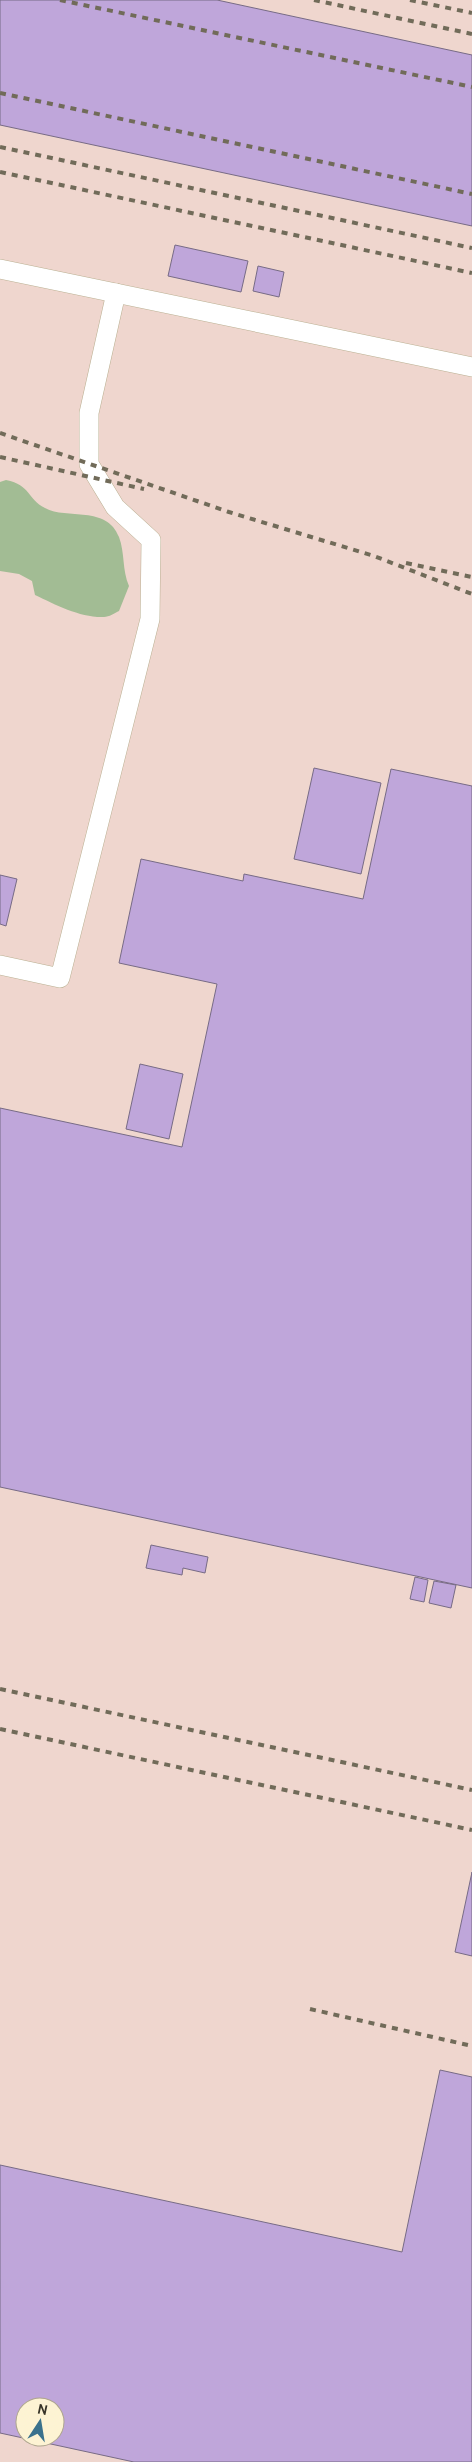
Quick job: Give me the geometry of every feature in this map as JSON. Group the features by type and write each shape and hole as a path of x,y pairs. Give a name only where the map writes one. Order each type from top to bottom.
{"lane":[{"path":"0,269 472,367"},
{"path":"0,965 60,978 150,619 151,540 115,507 89,464 89,413 116,293"}],"shaded area":[{"path":"0,0 472,0 472,2462 0,2462"}],"green space":[{"path":"6,480 20,485 35,501 45,508 64,513 96,517 113,527 121,543 125,574 129,586 119,611 110,616 95,617 60,607 35,595 32,581 19,574 0,571 0,482"}],"building":[{"path":"0,0 217,0 472,55 472,226 0,125"},
{"path":"175,245 248,261 241,292 168,276"},
{"path":"258,266 284,272 279,297 253,291"},
{"path":"314,768 381,783 361,874 294,859"},
{"path":"391,769 472,786 472,1588 0,1487 0,1108 182,1147 217,984 119,963 141,859 243,881 244,874 363,899"},
{"path":"0,875 17,879 6,926 0,924"},
{"path":"140,1064 183,1074 169,1139 126,1129"},
{"path":"151,1545 208,1557 205,1573 183,1568 182,1575 146,1568"},
{"path":"415,1577 428,1580 424,1602 410,1599"},
{"path":"434,1581 456,1585 451,1608 429,1603"},
{"path":"472,1872 472,1956 455,1952"},
{"path":"440,2070 472,2077 472,2462 134,2462 65,2447 65,2397 15,2397 15,2436 0,2433 0,2165 402,2252"}],"railway":[{"path":"60,0 472,87"},
{"path":"314,0 472,34"},
{"path":"410,0 472,13"},
{"path":"0,93 472,194"},
{"path":"0,147 472,248"},
{"path":"0,172 472,273"},
{"path":"0,433 229,512 374,556 472,594"},
{"path":"0,457 144,489"},
{"path":"406,563 472,577"},
{"path":"0,1689 472,1790"},
{"path":"0,1729 472,1830"},
{"path":"310,2009 472,2046"}]}
